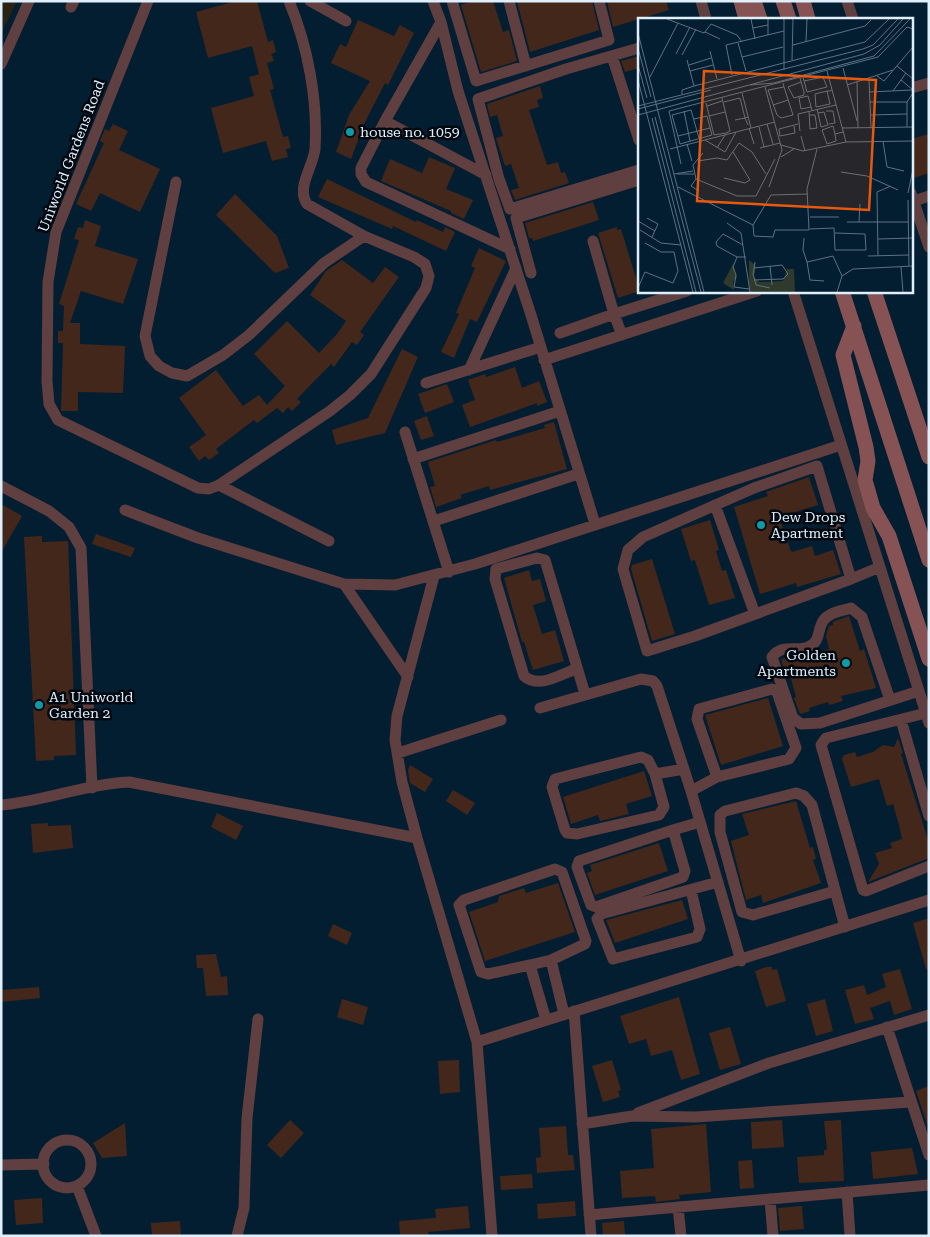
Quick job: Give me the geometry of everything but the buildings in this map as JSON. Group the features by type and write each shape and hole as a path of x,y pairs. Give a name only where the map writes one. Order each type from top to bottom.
{"main road":[{"path":"741,1 746,18"},
{"path":"754,1 760,18"},
{"path":"783,1 789,18"},
{"path":"803,1 808,18"},
{"path":"874,292 929,457"},
{"path":"844,295 929,560"},
{"path":"854,326 843,355 867,454 860,481 873,508 890,536 929,659"}],"street":[{"path":"1,64 29,1"},
{"name":"Uniworld Gardens Road","path":"148,1 56,232 48,282 47,381 49,404 58,420 189,484 202,489 209,489 219,485"},
{"path":"289,1 307,57 315,126 314,159 303,188 303,198 307,204 364,236 414,257 425,264 429,276 426,288 371,374 350,395 330,411 219,485 329,541"},
{"path":"310,1 346,20"},
{"path":"433,1 441,22 458,91 510,249 595,524"},
{"path":"452,1 476,81 609,40 599,1"},
{"path":"509,1 526,66"},
{"path":"701,1 706,18"},
{"path":"847,1 853,18"},
{"path":"441,22 385,121 361,168 362,179 510,249"},
{"path":"638,48 478,99 499,179 510,210 638,170"},
{"path":"612,56 638,137"},
{"path":"912,88 929,83"},
{"path":"385,121 486,175"},
{"path":"531,273 516,218 638,180"},
{"path":"176,182 145,336 150,356 159,366 172,373 188,376 223,355 249,335 324,263 364,236"},
{"path":"929,196 913,197 929,247"},
{"path":"593,241 622,335"},
{"path":"469,370 516,268"},
{"path":"560,333 684,292"},
{"path":"544,360 754,292"},
{"path":"793,292 841,445 860,481 880,567 927,718 901,720 826,738 821,745 862,890 866,891 929,866"},
{"path":"426,383 540,347"},
{"path":"413,459 560,411"},
{"path":"405,432 449,572"},
{"path":"125,510 198,538 344,584 395,585 449,572 841,445"},
{"path":"851,579 818,466 754,488 643,537 628,550 623,569 648,651 755,614 851,579 880,567"},
{"path":"434,522 578,474"},
{"path":"1,486 49,511 69,528 81,548 92,788"},
{"path":"715,505 755,614"},
{"path":"576,669 539,683 530,681 524,676 495,579 496,569 537,558 545,560 585,694"},
{"path":"434,576 397,716 396,740 402,782 417,838 477,1042 492,1236"},
{"path":"344,584 408,677"},
{"path":"890,700 862,617 857,610 851,608 832,614 823,621 819,635 814,643 806,648 786,648 777,651 772,657 794,718 801,724 820,723 919,691"},
{"path":"540,708 641,679 653,681 657,686 691,791 741,961"},
{"path":"691,791 717,777 789,759 793,755 796,748 778,692 772,688 699,709 697,719 717,777"},
{"path":"398,753 500,720"},
{"path":"901,720 929,816"},
{"path":"641,756 648,760 655,774 664,807 659,815 577,834 567,833 565,830 552,787 555,779 641,756"},
{"path":"655,774 684,769"},
{"path":"1,805 28,803 92,788 129,782 282,814 417,838"},
{"path":"835,891 753,915 742,912 720,832 720,815 725,811 796,793 804,796 812,805 845,927"},
{"path":"673,830 685,871 683,877 596,906 591,905 576,867 579,861 673,830 700,822"},
{"path":"555,869 562,872 586,942 551,960 530,965 488,974 481,972 459,905 460,902 555,869"},
{"path":"691,890 700,928 697,937 613,959 597,919 598,916 718,882"},
{"path":"477,1042 741,961 929,900"},
{"path":"551,960 569,1013 582,1124 591,1236"},
{"path":"530,965 546,1020"},
{"path":"632,1116 769,1063 929,1015"},
{"path":"237,1236 244,1208 248,1110 258,1019"},
{"path":"887,1027 910,1102 929,1154"},
{"path":"582,1124 632,1116 696,1117 910,1102"},
{"path":"68,1140 81,1145 89,1154 91,1169 86,1179 77,1186 62,1187 53,1183 46,1174 44,1164 48,1151 58,1142 68,1140"},
{"path":"1,1165 44,1164"},
{"path":"589,1215 929,1185"},
{"path":"77,1186 96,1236"},
{"path":"847,1192 850,1236"},
{"path":"770,1199 772,1236"},
{"path":"678,1207 681,1236"}],"shaded area":[{"path":"1,1 17,1 1,34"}],"place":[{"name":"house no. 1059","path":"350,132"},
{"name":"Dew Drops Apartment","path":"761,525"},
{"name":"Golden Apartments","path":"846,663"},
{"name":"A1 Uniworld Garden 2","path":"39,705"}]}
